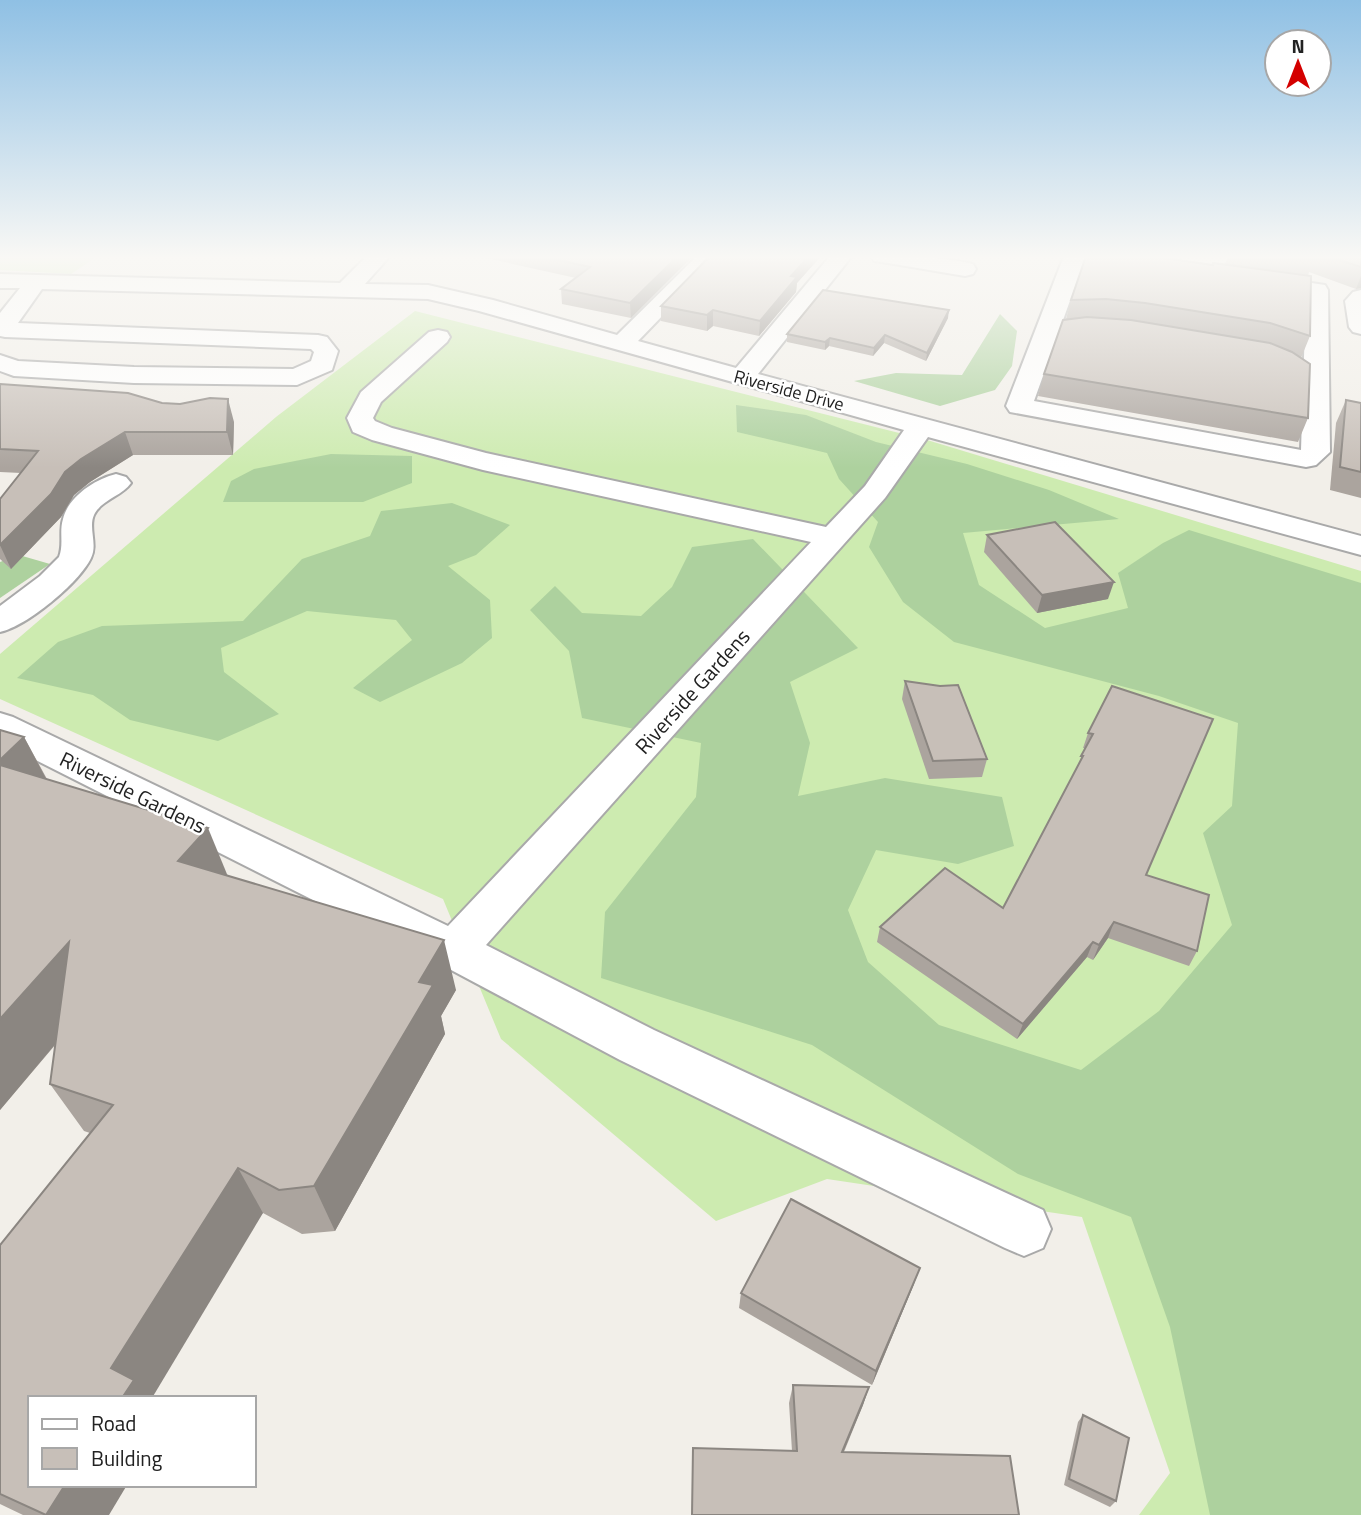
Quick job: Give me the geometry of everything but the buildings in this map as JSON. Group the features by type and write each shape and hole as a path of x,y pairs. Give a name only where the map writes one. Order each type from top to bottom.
{"street":[{"path":"0,362 14,368 136,385 254,377 298,377 323,365 326,351 318,342 35,332 5,330 5,327"},
{"name":"Riverside Drive","path":"563,327 742,378 1361,545"},
{"path":"622,343 638,327"},
{"path":"742,378 784,327"},
{"path":"1058,327 1019,406 1306,459 1316,452 1317,327"},
{"path":"0,356 11,342 35,332"},
{"path":"438,337 370,398 360,418 363,426 382,434 482,461 833,538"},
{"path":"1294,367 1316,384"},
{"path":"226,405 254,377"},
{"name":"Riverside Gardens","path":"454,950 875,492 922,425"},
{"path":"1143,485 1156,431"},
{"path":"0,622 48,585 71,563 76,557 80,537 77,523 81,512 97,494 116,483"},
{"name":"Riverside Gardens","path":"0,726 454,950 637,1045 1024,1229"}],"green space":[{"path":"394,327 477,327 927,440 1361,571 1361,1515 1139,1515 1170,1473 1082,1217 827,1179 716,1221 501,1039 443,899 0,699 0,654 276,417"},
{"path":"992,327 1013,327 1017,331 1012,366 995,390 940,406 854,381 896,373 962,375"},
{"path":"736,405 806,415 876,442 967,464 1049,490 1119,519 963,533 979,585 1045,628 1128,608 1118,573 1163,543 1189,530 1361,583 1361,1515 1210,1515 1170,1327 1131,1217 1018,1174 812,1045 601,978 605,912 696,797 701,743 582,718 569,651 530,610 555,586 582,613 641,616 672,587 692,547 753,539 858,648 790,682 810,743 798,796 885,778 1002,797 1014,846 958,864 876,850 848,910 868,962 939,1025 1081,1070 1159,1011 1232,925 1203,833 1232,806 1238,723 1159,696 954,642 903,602 869,547 878,522 839,479 827,453 737,432"},
{"path":"331,454 412,456 412,483 363,502 223,502 231,481 254,469"},
{"path":"452,503 510,525 476,555 448,566 490,600 492,638 462,663 380,702 353,688 412,640 396,620 307,611 221,648 224,672 279,714 218,741 130,720 93,695 17,678 58,642 102,626 243,621 302,559 370,536 381,511"},
{"path":"19,555 50,564 0,598 0,562"}]}
